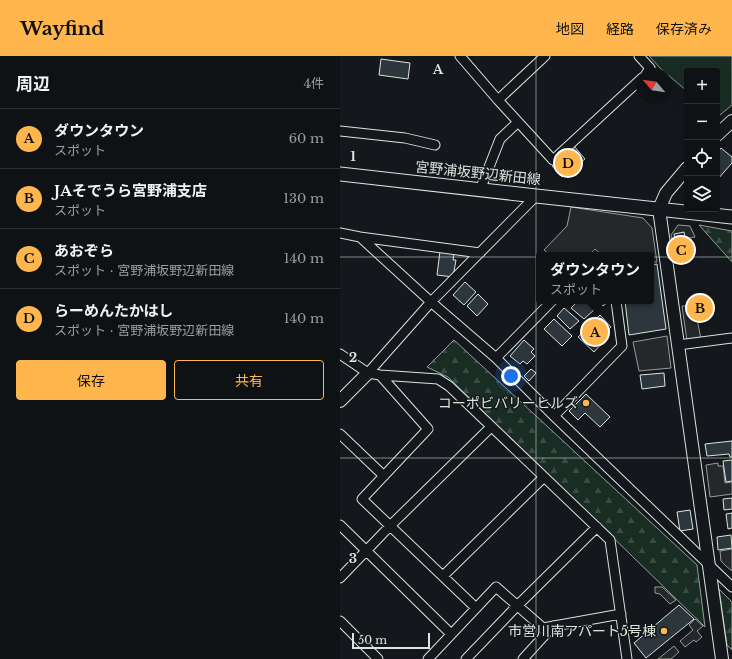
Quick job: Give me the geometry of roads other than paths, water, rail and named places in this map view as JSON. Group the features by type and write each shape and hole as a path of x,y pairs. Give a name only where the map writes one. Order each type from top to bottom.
{"main road":[{"name":"宮野浦坂野辺新田線","path":"340,174 732,217"}],"street":[{"path":"460,56 553,160 636,84"},
{"path":"498,100 545,56"},
{"path":"639,56 650,68"},
{"path":"720,132 732,121"},
{"path":"480,190 500,139 518,122"},
{"path":"340,130 405,138 435,145"},
{"path":"684,172 666,193 659,209 722,659"},
{"path":"340,401 374,374 431,302 536,196"},
{"path":"340,233 480,253"},
{"path":"360,237 431,302 496,358 554,416 732,587"},
{"path":"496,358 549,304"},
{"path":"554,416 622,346 616,304"},
{"path":"678,345 732,338"},
{"path":"340,354 374,374 428,429 362,499 476,608"},
{"path":"374,374 438,379 449,386 610,540 627,659"},
{"path":"340,578 390,526 491,427"},
{"path":"340,434 384,476"},
{"path":"443,576 544,477"},
{"path":"340,525 451,634"},
{"path":"466,659 597,527"},
{"path":"428,659 496,587 543,628 621,614"},
{"path":"340,621 378,659"},
{"path":"522,659 553,626"}],"place":[{"name":"らーめんたかはし","path":"568,163"},
{"name":"あおぞら","path":"681,250"},
{"name":"JAそでうら宮野浦支店","path":"700,308"},
{"name":"ダウンタウン","path":"595,332"},
{"name":"コーポビバリーヒルズ","path":"586,403"},
{"name":"市営川南アパート5号棟","path":"664,631"}]}
